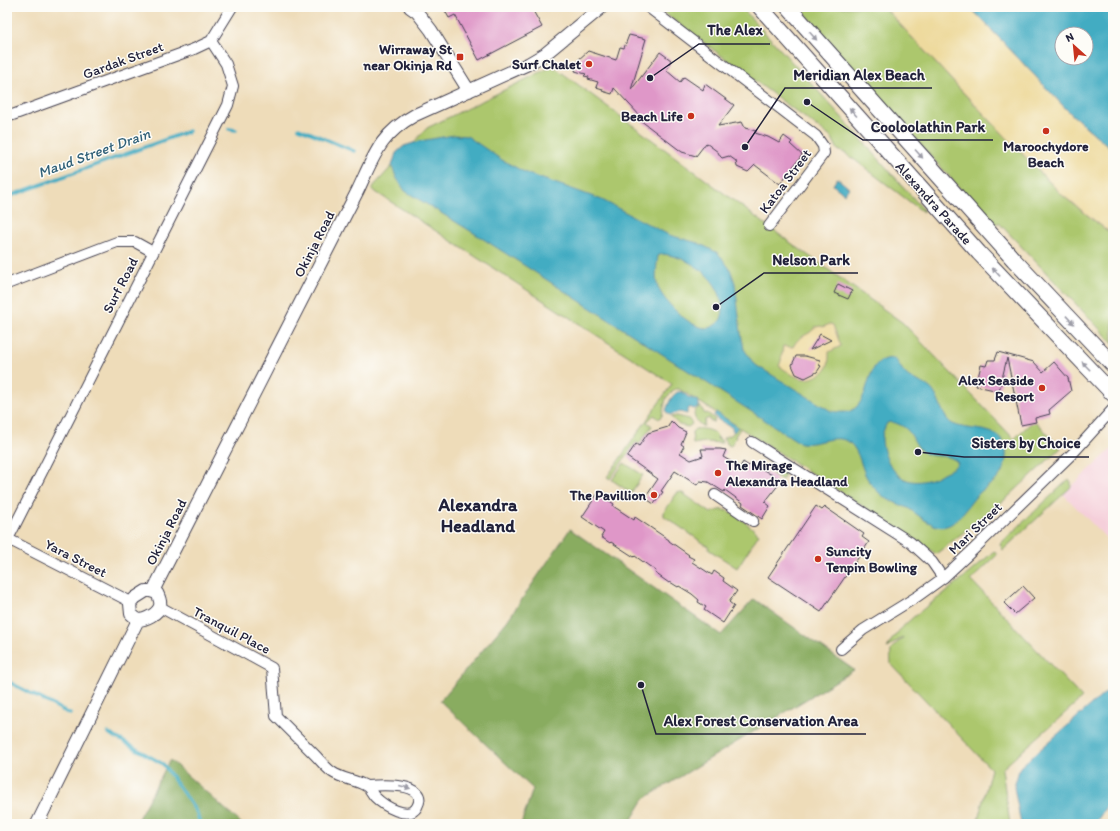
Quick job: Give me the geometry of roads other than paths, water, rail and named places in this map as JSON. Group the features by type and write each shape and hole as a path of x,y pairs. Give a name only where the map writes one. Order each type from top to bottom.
{"main road":[{"name":"Alexandra Parade","path":"760,7 979,254 1113,394"},
{"name":"Alexandra Parade","path":"788,7 1008,254 1113,365"}],"street":[{"path":"211,41 232,7"},
{"path":"410,7 417,12 431,30 469,91"},
{"name":"Okinja Road","path":"153,591 356,194 375,153 386,138 400,124 415,115 528,64 545,54 602,7"},
{"name":"Katoa Street","path":"648,7 816,136 823,146 824,153 769,226"},
{"name":"Gardak Street","path":"7,117 194,49 211,41"},
{"name":"Surf Road","path":"7,540 228,105 233,86 226,64 211,41"},
{"path":"7,284 117,242 135,242 153,252"},
{"name":"Mari Street","path":"841,649 862,630 918,596 943,578 1074,452 1113,409"},
{"path":"752,442 910,542 932,562 943,578"},
{"path":"715,495 753,521"},
{"name":"Yara Street","path":"7,540 131,602"},
{"path":"146,591 153,591 157,593 161,602 159,610 147,618 138,620 131,614 131,602 146,591"},
{"name":"Tranquil Place","path":"160,607 272,668 276,716 332,772 367,786 380,784 405,787 414,790 418,794 420,801 417,808 411,813 404,813 392,808 376,798 367,786"},
{"path":"37,824 138,620"}],"water":[{"path":"970,7 1113,7 1113,150 1069,112"},
{"path":"454,135 467,136 502,160 528,174 602,200 669,235 698,243 718,253 730,269 735,283 744,349 754,364 831,411 843,412 850,411 857,406 863,398 877,363 885,359 895,359 906,374 931,388 938,399 945,416 951,423 957,426 987,431 1000,437 1004,443 1006,452 1006,461 1003,471 997,480 977,495 952,524 946,526 940,527 934,525 908,508 889,500 869,481 856,451 850,443 839,439 814,443 798,442 477,235 405,191 396,177 392,166 396,153 404,146 420,141","holes":["662,254 682,259 692,264 708,276 719,293 722,303 723,310 719,322 706,328 698,326 689,322 672,307 660,291 657,284 656,270 658,256","891,422 899,424 905,428 920,449 925,453 933,456 950,458 958,463 952,469 927,480 911,481 905,479 894,470 886,458 884,451 882,434 887,423"]},
{"path":"837,178 849,188 844,194 833,185"},
{"path":"678,392 682,392 688,397 698,401 699,407 694,409 689,407 687,414 680,412 669,415 666,411 672,398"},
{"path":"716,412 738,427 734,432 732,430 733,428 717,419 714,415"},
{"path":"1113,686 1113,796 1095,824 1021,824 1014,787 1020,767"}],"waterway":[{"name":"Maud Street Drain","path":"299,128 354,151"},
{"path":"229,129 236,130"},
{"name":"Maud Street Drain","path":"7,197 189,131"},
{"path":"7,681 70,714"},
{"path":"108,733 163,764 197,813 200,824"}],"place":[{"name":"Wirraway St near Okinja Rd","path":"460,57"},
{"name":"Surf Chalet","path":"589,64"},
{"name":"The Alex","path":"650,78"},
{"name":"Cooloolathin Park","path":"807,102"},
{"name":"Beach Life","path":"691,116"},
{"name":"Maroochydore Beach","path":"1046,131"},
{"name":"Meridian Alex Beach","path":"745,147"},
{"name":"Nelson Park","path":"716,307"},
{"name":"Alex Seaside Resort","path":"1042,388"},
{"name":"Sisters by Choice","path":"918,452"},
{"name":"The Mirage Alexandra Headland","path":"718,473"},
{"name":"The Pavillion","path":"654,495"},
{"name":"Suncity Tenpin Bowling","path":"818,559"},
{"name":"Alex Forest Conservation Area","path":"641,685"}],"district":[{"name":"Alexandra Headland","path":"478,515"}]}
